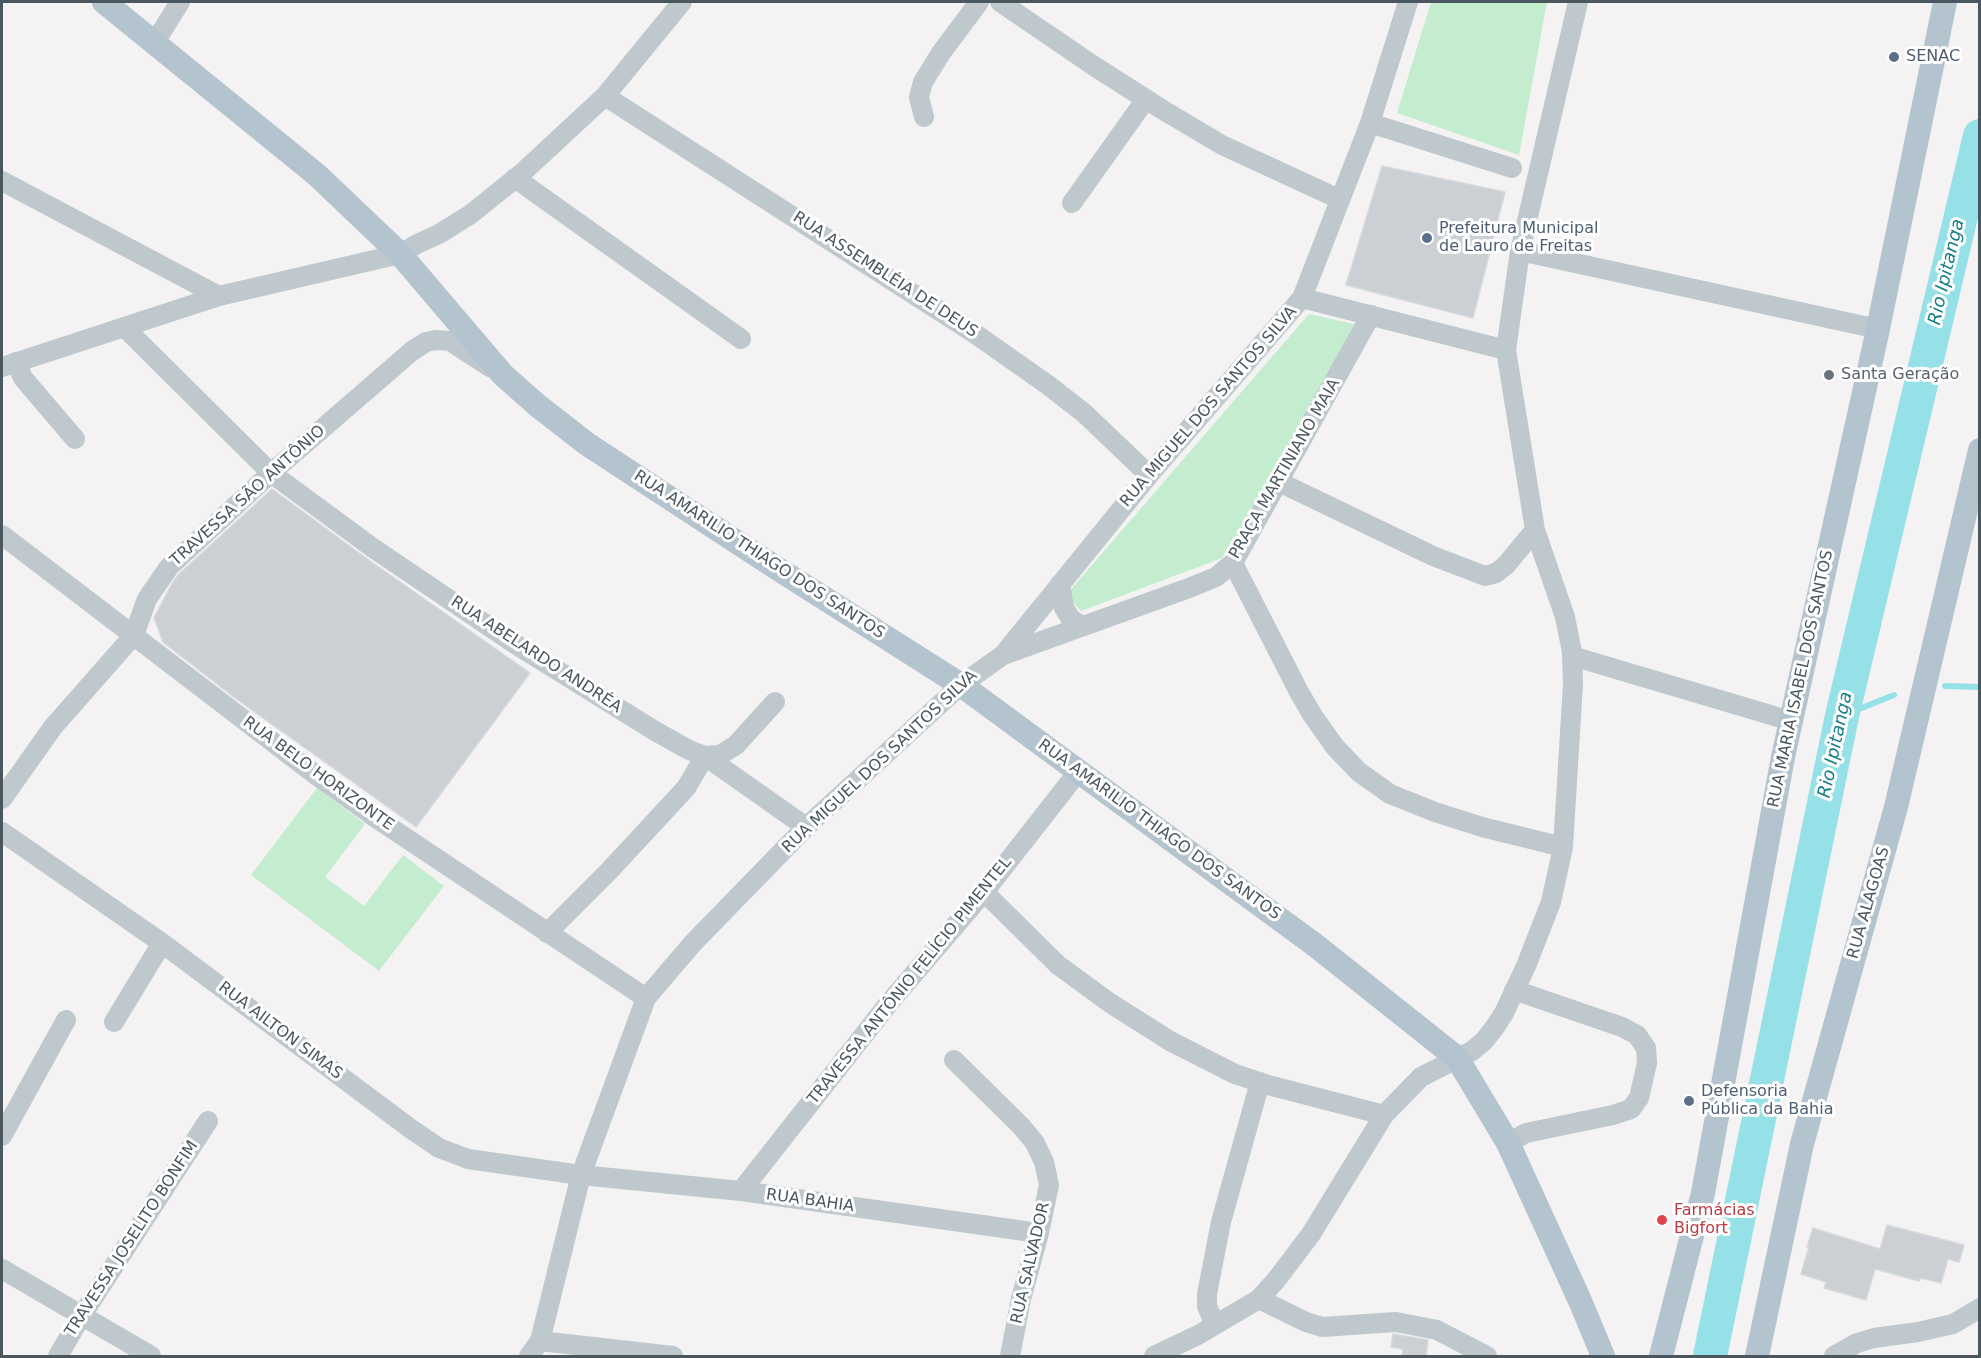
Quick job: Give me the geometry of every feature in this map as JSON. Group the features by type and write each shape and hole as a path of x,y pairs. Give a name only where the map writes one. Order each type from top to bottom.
{"main road":[{"name":"RUA AMARILIO THIAGO DOS SANTOS","path":"104,2 317,175 400,254 503,375 537,405 587,444 961,685 1315,945 1457,1058"},
{"name":"RUA MARIA ISABEL DOS SANTOS","path":"1661,1356 1703,1192 1791,721 1878,330 1945,2"},
{"name":"RUA ALAGOAS","path":"1757,1356 1802,1144 1896,807 1980,450"},
{"path":"1457,1058 1508,1143 1603,1356"}],"street":[{"path":"155,42 180,2"},
{"path":"75,439 9,364 219,296 400,254 439,234 471,214 515,178 605,96 682,2"},
{"path":"924,117 919,97 923,82 941,53 979,2"},
{"path":"1000,2 1094,66 1222,145 1340,199"},
{"name":"RUA MIGUEL DOS SANTOS SILVA","path":"535,1349 581,1174 646,998 693,943 806,827 961,685 1003,655 1149,475 1302,298 1370,123 1408,2"},
{"path":"1154,1356 1215,1325 1259,1299 1277,1279 1311,1234 1384,1115 1421,1077 1472,1051 1484,1041 1504,1013 1551,902 1563,847 1573,684 1572,656 1565,617 1535,530 1506,350 1520,251 1578,2"},
{"name":"RUA ASSEMBLÉIA DE DEUS","path":"605,96 974,333 1075,406 1149,475"},
{"path":"1072,203 1146,99"},
{"path":"1370,123 1512,168"},
{"path":"515,178 741,339"},
{"path":"2,181 219,296"},
{"path":"1520,251 1878,330"},
{"path":"1302,298 1506,350"},
{"name":"PRAÇA MARTINIANO MAIA","path":"1003,655 1189,588 1215,577 1233,563 1371,315"},
{"name":"RUA ABELARDO ANDRÉA","path":"124,327 271,473 372,548 514,644 655,731 705,756 806,827"},
{"name":"TRAVESSA SÃO ANTÔNIO","path":"2,799 53,727 134,635 147,599 169,567 271,473 412,351 426,342 450,341 503,375"},
{"path":"1279,482 1433,556 1485,576 1496,573 1506,565 1535,530"},
{"name":"RUA BELO HORIZONTE","path":"2,536 316,775 379,820 646,998"},
{"path":"1233,563 1313,716 1335,747 1359,772 1390,794 1435,812 1482,827 1563,847"},
{"path":"1060,584 1064,608 1071,619 1081,626"},
{"path":"1572,656 1791,721"},
{"path":"547,933 609,871 686,788 705,756 720,755 736,745 775,702"},
{"name":"TRAVESSA ANTÔNIO FELÍCIO PIMENTEL","path":"741,1191 889,1003 984,892 1078,772"},
{"name":"RUA AILTON SIMAS","path":"2,832 162,943 439,1148 468,1159 581,1174"},
{"path":"984,892 1059,964 1110,1003 1170,1041 1234,1074 1384,1115"},
{"path":"114,1022 162,943"},
{"path":"1508,1143 1526,1132 1613,1115 1630,1109 1639,1098 1647,1063 1646,1048 1637,1035 1514,990"},
{"path":"2,1136 66,1020"},
{"name":"RUA SALVADOR","path":"954,1060 1021,1126 1035,1143 1044,1162 1049,1185 1021,1299 1010,1356"},
{"path":"1215,1325 1207,1306 1207,1294 1221,1222 1260,1082"},
{"name":"TRAVESSA JOSELITO BONFIM","path":"58,1356 207,1121"},
{"name":"RUA BAHIA","path":"581,1174 741,1191 1039,1233"},
{"path":"2,1269 151,1356"},
{"path":"1259,1299 1306,1322 1322,1327 1396,1322 1437,1330 1487,1356"},
{"path":"1834,1356 1857,1343 1874,1338 1953,1324 1980,1308"},
{"path":"535,1349 673,1356"}],"green space":[{"path":"1431,2 1547,2 1519,155 1397,113"},
{"path":"1309,314 1367,327 1222,558 1081,611 1066,595"},
{"path":"317,788 365,824 325,877 364,906 403,855 444,886 379,971 251,875"}],"building":[{"name":"Prefeitura Municipal de Lauro de Freitas","path":"1382,166 1505,192 1473,318 1346,285"},
{"path":"272,489 530,673 416,827 235,698 163,642 154,618 178,575"},
{"path":"1887,1225 1964,1245 1959,1262 1948,1259 1941,1283 1920,1278 1919,1281 1875,1269 1866,1300 1824,1288 1826,1282 1801,1274 1813,1228 1880,1249"},
{"path":"1393,1334 1428,1340 1426,1356 1402,1356 1403,1349 1391,1347"}],"waterway":[{"name":"Rio Ipitanga","path":"1710,1356 1842,716 1980,136"},
{"path":"1945,686 1980,687"},
{"path":"1842,716 1894,695"}],"place":[{"name":"SENAC","path":"1894,57"},
{"name":"Prefeitura Municipal de Lauro de Freitas","path":"1427,238"},
{"name":"Santa Geração","path":"1829,375"},
{"name":"Defensoria Pública da Bahia","path":"1689,1101"},
{"name":"Farmácias Bigfort","path":"1662,1220"}]}
